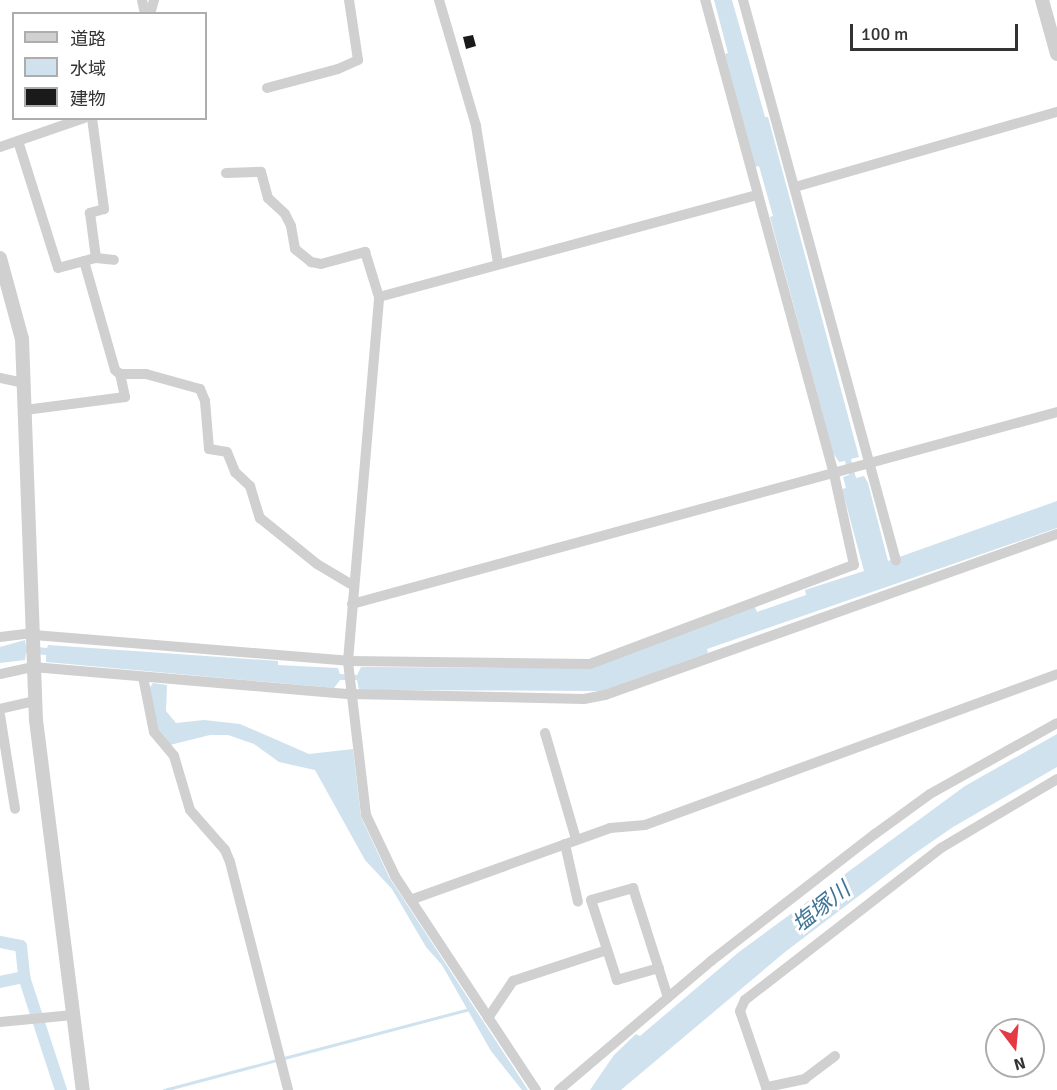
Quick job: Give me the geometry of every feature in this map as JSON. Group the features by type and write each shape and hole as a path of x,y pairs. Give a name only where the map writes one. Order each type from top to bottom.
{"street":[{"path":"267,88 338,69 358,60 349,0"},
{"path":"439,0 476,126 498,264"},
{"path":"0,637 34,637 348,661 590,664 854,565 834,474 705,0"},
{"path":"743,0 795,187 867,465 896,561"},
{"path":"1042,0 1057,54"},
{"path":"795,187 1057,112"},
{"path":"0,147 78,120"},
{"path":"92,120 104,209 90,213 96,258"},
{"path":"18,141 58,268 96,258 114,260"},
{"path":"226,173 261,172 268,198 285,213 291,226 295,249 311,262 321,264 365,252 379,297 348,661 350,694 361,751 366,815 396,876 536,1090"},
{"path":"379,297 758,195"},
{"path":"0,258 22,339 35,701 83,1090"},
{"path":"84,261 115,370 120,374 147,374 200,389 205,401 209,449 230,456 235,472 250,486 260,518 317,564 354,586"},
{"path":"25,410 125,397 120,374"},
{"path":"0,378 24,383"},
{"path":"352,604 1057,412"},
{"path":"0,674 35,666 350,694 584,699 604,695 1057,534"},
{"path":"413,899 610,828 645,825 1057,674"},
{"path":"143,677 154,732 174,756 190,810 225,850 230,862 288,1090"},
{"path":"0,709 35,701"},
{"path":"0,715 5,777 15,809"},
{"path":"558,1090 668,998 930,794 1057,723"},
{"path":"545,733 576,839"},
{"path":"835,1056 805,1079 766,1087 740,1011 745,1000 941,848 1057,779"},
{"path":"565,844 578,902"},
{"path":"659,968 617,980 591,900 633,888 659,968 668,998"},
{"path":"488,1018 513,981 607,950"},
{"path":"0,1022 73,1015"}],"water":[{"path":"714,0 732,0 765,117 768,117 859,457 851,459 856,478 864,476 868,483 888,561 1057,501 1057,528 707,649 708,653 602,691 359,690 357,680 340,680 334,688 46,662 46,655 26,653 25,660 0,663 0,647 25,640 26,646 47,648 48,645 278,661 278,665 338,668 340,674 357,675 361,667 590,668 755,607 757,612 806,595 805,590 864,571 842,489 846,488 843,477 849,475 845,461 839,462 833,453 770,217 773,216 759,166 755,167 725,54 728,53"},
{"path":"153,683 167,685 166,711 176,723 204,720 240,724 309,754 353,749 361,817 389,877 528,1090 522,1090 491,1051 442,965 426,947 392,889 365,860 315,770 279,762 254,744 228,735 210,735 170,745 157,729 148,690"},
{"name":"塩塚川","path":"1057,734 1057,767 953,827 914,854 785,952 621,1090 590,1090 614,1055 636,1034 640,1036 739,952 965,786"}],"building":[{"path":"473,35 476,46 466,49 463,37"}],"waterway":[{"path":"0,942 21,946 24,977 61,1090"},
{"path":"0,982 24,977"},
{"path":"284,1058 469,1009"},
{"path":"164,1090 277,1060"}]}
